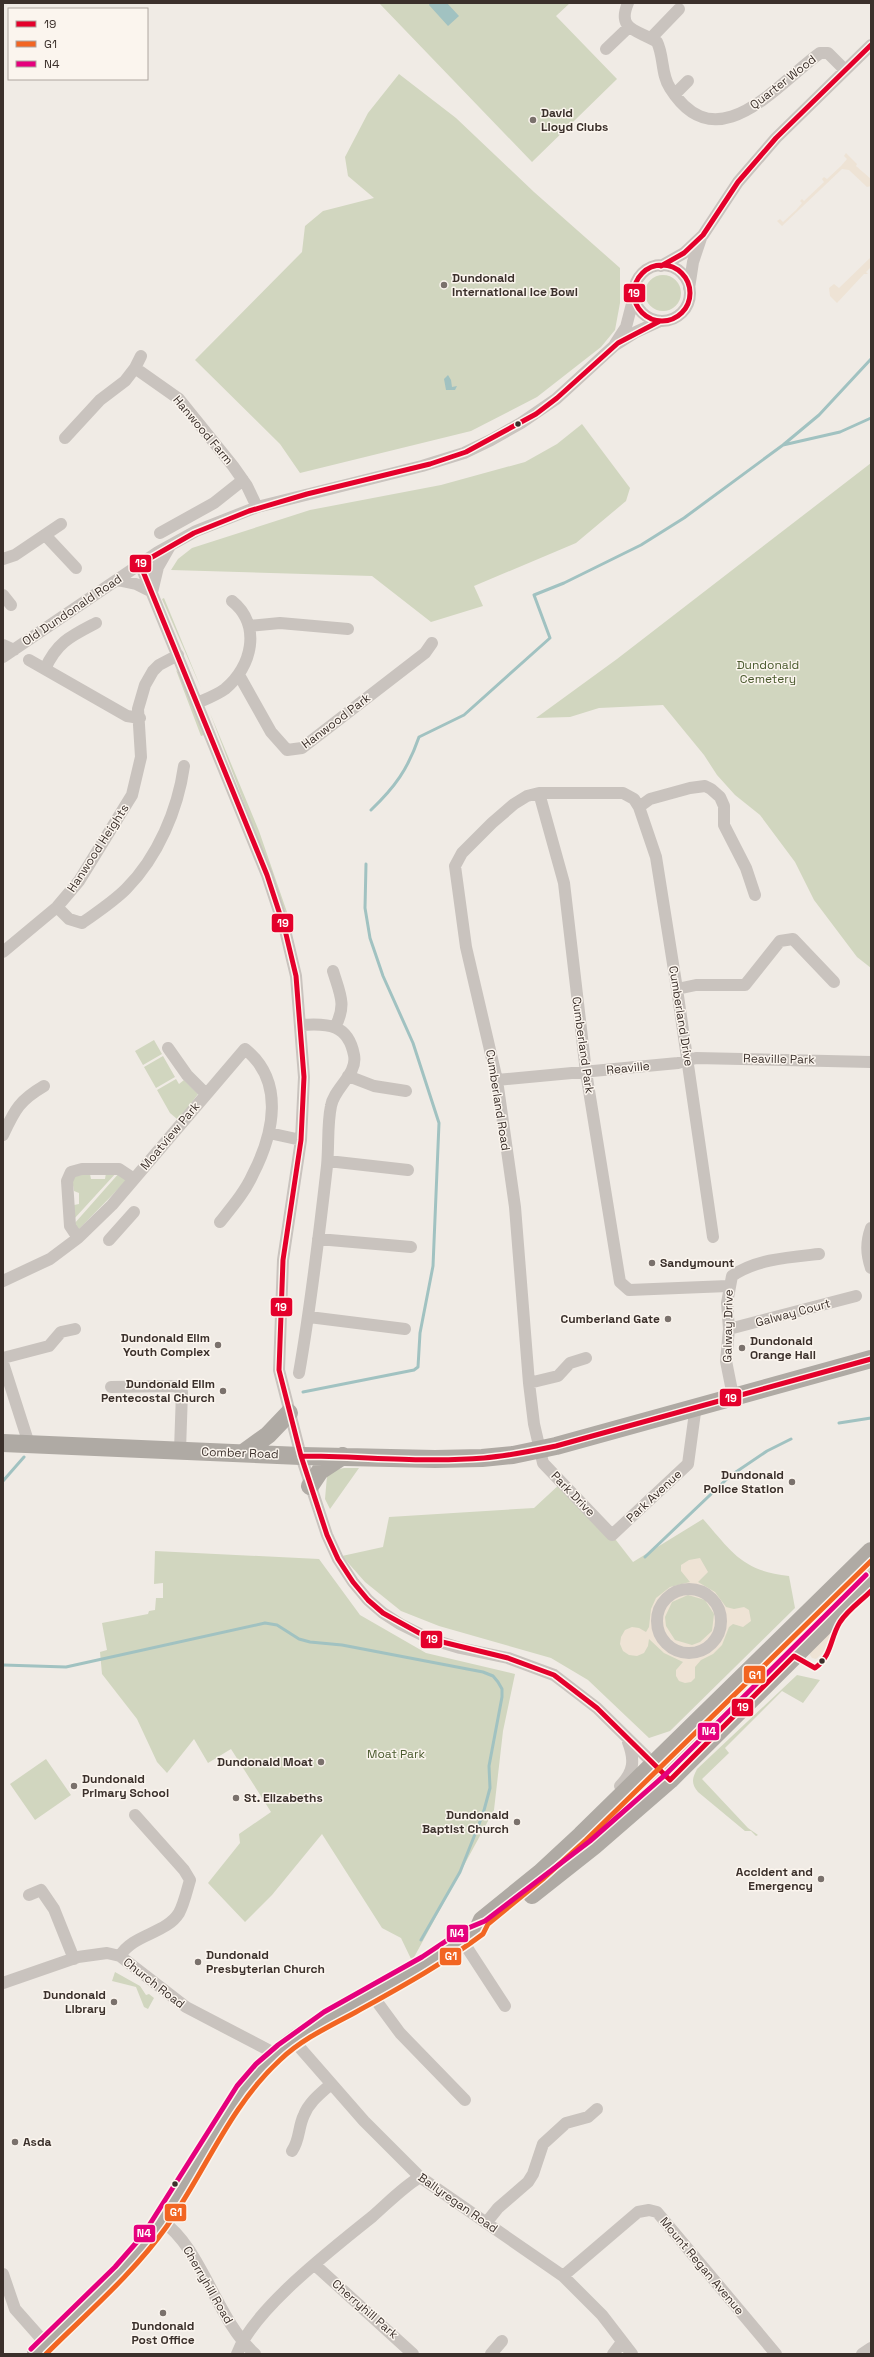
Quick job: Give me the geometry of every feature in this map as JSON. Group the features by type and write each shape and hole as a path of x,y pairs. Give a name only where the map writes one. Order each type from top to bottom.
{"highway":[{"name":"Comber Road","path":"3,1443 301,1456 482,1458 513,1455 539,1450 696,1405 871,1359"},
{"path":"242,1453 268,1435 289,1413"},
{"path":"310,1486 324,1468 342,1456"},
{"path":"478,1928 488,1927 520,1905 594,1846 662,1771 871,1551"},
{"path":"41,2349 128,2264 162,2220 240,2096 257,2072 276,2054 294,2041 462,1940 478,1928 482,1920 540,1873 587,1829 662,1771 755,1695 871,1580"}],"street":[{"path":"628,3 624,12 624,20 629,27 651,38 680,9"},
{"path":"606,49 629,27"},
{"name":"Quarter Wood","path":"651,38 657,42 667,80 675,94 694,113 713,119 728,118 741,114 769,96 820,52 828,53 834,57 846,70"},
{"path":"702,235 693,262 689,297 683,310 674,318 660,321 643,314 636,304 634,296 636,282 642,274 653,267 661,266 684,253 702,235 738,182 772,144 871,45"},
{"path":"675,94 688,81"},
{"path":"661,266 678,271 686,281 689,288"},
{"name":"Old Dundonald Road","path":"614,346 626,327 634,296"},
{"name":"Old Dundonald Road","path":"3,657 172,543 196,531 257,507 422,466 464,453 521,423 556,399 614,346 636,332 660,321"},
{"path":"65,438 100,400 125,381 135,368 141,356"},
{"name":"Hanwood Farm","path":"135,368 179,399 243,480 257,507"},
{"path":"160,533 214,503 243,480"},
{"path":"3,559 15,555 46,536 61,524"},
{"path":"46,536 76,568"},
{"path":"152,592 158,567 172,543"},
{"path":"140,564 280,911 296,976 304,1077 301,1140 283,1260 279,1370 301,1456 327,1535 338,1559 353,1582 378,1609 400,1624 430,1639 460,1648 514,1660 554,1675 597,1708 662,1771"},
{"path":"117,580 136,584 152,592"},
{"path":"3,595 11,605"},
{"path":"197,704 224,690 239,675 251,646 249,626 239,607 232,601"},
{"path":"45,669 52,654 65,639 96,623"},
{"path":"249,626 280,623 348,629"},
{"name":"Hanwood Park","path":"239,675 271,732 287,750 302,748 425,652 432,643"},
{"path":"3,645 14,650"},
{"name":"Hanwood Heights","path":"3,952 57,907 79,881 132,795 141,757 140,718 138,709 146,685 153,671 178,656"},
{"path":"29,660 127,716 140,718"},
{"path":"57,907 69,919 82,923 126,889 160,840 180,790 184,766"},
{"path":"539,793 623,793 636,803 690,788 705,786 720,797 724,806 724,825 746,868 755,895"},
{"name":"Cumberland Park","path":"539,793 564,883 586,1072 620,1282 629,1290 728,1286"},
{"name":"Cumberland Road","path":"539,793 527,796 514,804 492,823 462,853 455,866 466,947 497,1080 515,1207 529,1383 539,1450"},
{"name":"Cumberland Drive","path":"636,803 656,857 688,1061 713,1237"},
{"path":"677,989 696,985 744,985 780,940 787,938 793,939 834,982"},
{"path":"333,971 343,1002 342,1012 336,1027"},
{"path":"299,1373 309,1317 328,1161 331,1105 335,1094 348,1076 355,1057 351,1042 336,1027 320,1023 301,1025"},
{"name":"Moatview Park","path":"168,1048 187,1075 205,1093"},
{"name":"Moatview Park","path":"3,1281 50,1259 78,1238 134,1179 205,1093 245,1049 262,1066 269,1078 272,1109 269,1133 254,1174 220,1222"},
{"name":"Reaville Park","path":"688,1061 711,1058 871,1062"},
{"name":"Reaville","path":"497,1080 688,1061"},
{"path":"348,1076 374,1086 406,1091"},
{"path":"3,1135 16,1107 27,1096 44,1086"},
{"path":"269,1133 301,1140"},
{"path":"328,1161 408,1170"},
{"name":"Moatview Park","path":"78,1238 70,1226 67,1181 71,1172 82,1169 119,1169 134,1179"},
{"path":"106,1210 123,1224"},
{"path":"109,1240 134,1212"},
{"path":"871,1228 867,1240 867,1255 871,1268"},
{"path":"318,1239 411,1247"},
{"name":"Galway Drive","path":"734,1396 726,1361 730,1329 727,1303 728,1286 732,1276 742,1268 786,1258 819,1254"},
{"name":"Galway Court","path":"730,1329 856,1296"},
{"path":"309,1317 405,1329"},
{"path":"3,1358 49,1346 61,1332 75,1329"},
{"path":"529,1383 558,1376 570,1363 586,1358"},
{"path":"3,1363 29,1444"},
{"path":"111,1387 174,1386 180,1388 182,1392 180,1450"},
{"name":"Park Avenue","path":"612,1535 688,1464 696,1405"},
{"name":"Park Drive","path":"539,1450 543,1463 612,1535"},
{"path":"686,1589 712,1594 719,1608 721,1618 717,1637 710,1645 701,1651 690,1653 663,1646 658,1628 658,1617 661,1606 667,1597 686,1589"},
{"path":"587,1829 596,1810 625,1781 630,1773 634,1761 628,1739"},
{"path":"120,1956 131,1943 172,1921 179,1912 190,1880 184,1870 135,1815"},
{"path":"29,1895 41,1890 54,1909 74,1959"},
{"path":"462,1940 506,2008"},
{"name":"Church Road","path":"3,1983 74,1959 107,1953 120,1956 186,2008 276,2054"},
{"path":"372,1995 400,2033 465,2100"},
{"name":"Ballyregan Road","path":"294,2041 383,2142 420,2177 563,2276 602,2315 632,2354"},
{"path":"292,2151 298,2144 303,2115 310,2104 331,2084"},
{"path":"486,2223 498,2208 528,2182 533,2174 543,2144 566,2123 588,2117 597,2109"},
{"path":"237,2354 242,2340 274,2303 315,2265 420,2177"},
{"name":"Mount Regan Avenue","path":"563,2276 623,2223 638,2212 649,2210 657,2212 776,2354"},
{"name":"Cherryhill Road","path":"162,2220 176,2232 230,2324 254,2354"},
{"name":"Cherryhill Park","path":"315,2265 414,2354"},
{"path":"3,2274 15,2309 41,2349"},
{"path":"491,2354 502,2341"},
{"path":"613,2354 622,2342"},
{"path":"862,2354 871,2348"}],"green space":[{"name":"David Lloyd Clubs","path":"379,3 570,3 556,16 617,79 532,162"},
{"name":"Dundonald International Ice Bowl","path":"399,74 456,118 534,192 620,268 620,303 615,330 601,347 537,397 471,431 300,473 280,444 195,360 302,252 305,226 323,211 374,198 348,176 345,157 368,113"},
{"path":"667,275 676,280 680,286 680,300 676,306 667,311 659,311 650,306 646,300 645,289 650,280 656,276"},
{"path":"582,424 630,488 626,501 576,543 474,586 483,606 431,622 372,576 171,570 178,559 192,548 310,510 441,485 525,462 557,444"},
{"name":"Dundonald Cemetery","path":"871,463 871,968 857,957 814,900 795,862 760,815 735,795 717,775 704,755 663,705 599,708 570,717 536,718 617,659"},
{"path":"164,598 201,688 162,599"},
{"path":"176,670 179,673 204,735 201,736"},
{"path":"210,713 259,831 289,918 288,919"},
{"path":"154,1040 162,1054 143,1065 135,1051"},
{"path":"163,1056 175,1077 156,1088 144,1067"},
{"path":"176,1079 179,1084 184,1080 198,1094 181,1117 177,1119 170,1113 157,1090"},
{"path":"117,1172 74,1219 74,1205 79,1204 79,1193 74,1191 72,1179 74,1176 90,1174 91,1179 105,1179 106,1173"},
{"path":"120,1172 125,1177 126,1181 78,1230 74,1224"},
{"path":"359,1468 330,1509 325,1499 327,1476 334,1470"},
{"path":"561,1483 612,1535 633,1562 703,1519 739,1558 760,1570 789,1576 795,1608 670,1731 649,1738 588,1680 551,1658 439,1626 401,1611 365,1582 342,1556 383,1547 389,1517 534,1508"},
{"name":"Moat Park","path":"155,1551 319,1559 360,1615 426,1653 515,1674 503,1731 494,1810 412,1961 401,1938 382,1928 322,1834 272,1895 245,1922 208,1883 240,1843 239,1834 271,1812 231,1749 208,1763 194,1739 167,1773 157,1762 137,1719 102,1674 100,1652 107,1650 102,1623 148,1614 149,1611 155,1610 156,1598 163,1598 163,1583 154,1584"},
{"path":"871,1560 871,1572 804,1635 833,1598"},
{"path":"797,1675 820,1680 803,1703 782,1691 725,1748 729,1753 702,1779 748,1828 758,1835 756,1836 751,1831 745,1831 698,1792 694,1786 693,1778 697,1769"},
{"path":"46,1759 71,1795 35,1820 10,1784"},
{"path":"115,1972 140,1986 146,1995 149,1994 154,1998 148,2009 144,2007 136,1987 112,1981"}],"shaded area":[{"path":"846,153 857,164 856,166 871,179 871,186 867,187 849,170 842,169 782,226 777,221 780,219 783,222 802,203 800,201 802,199 804,201 824,182 822,179 824,177 827,179 841,166 847,159 844,156"},
{"path":"871,257 871,267 866,272 868,274 864,274 837,303 830,296 829,288 834,284 839,288"},
{"path":"700,1558 708,1572 698,1582 715,1592 726,1607 734,1609 744,1607 749,1610 751,1621 743,1627 733,1624 729,1627 722,1645 713,1654 701,1660 695,1667 695,1678 691,1682 685,1683 679,1681 676,1676 676,1670 683,1662 664,1653 649,1639 648,1646 644,1653 637,1656 629,1655 623,1651 620,1644 621,1637 625,1630 632,1627 639,1628 646,1632 649,1627 651,1609 656,1598 670,1587 690,1582 681,1571 681,1565 689,1560","holes":["688,1595 705,1600 714,1614 712,1631 700,1642 692,1645 675,1640 666,1626 665,1617 672,1602"]},
{"path":"832,1630 825,1651 816,1659 812,1658 808,1652"}],"water":[{"path":"430,3 447,3 459,16 448,26 429,5"},
{"path":"448,375 451,380 452,387 457,386 455,390 446,390 444,379"}],"waterway":[{"path":"371,810 400,777 410,759 419,737 464,715 550,638 534,595 564,583 641,545 684,518 783,445 819,415 871,359"},
{"path":"783,445 840,432 871,418"},
{"path":"303,1392 414,1370 418,1367 420,1333 433,1266 439,1123 413,1043 383,976 370,938 365,908 366,864"},
{"path":"839,1423 871,1418"},
{"path":"645,1557 730,1476 767,1451 791,1439"},
{"path":"3,1481 24,1457"},
{"path":"3,1665 66,1667 265,1623 277,1625 299,1639 310,1642 342,1645 483,1672 493,1676 502,1689 502,1697 489,1766 490,1788 483,1814 460,1872 421,1940"}],"transit line":[{"name":"19","path":"661,266 684,253 703,235 738,182 776,138 871,45"},
{"name":"19","path":"662,265 677,270 685,278 690,293 685,308 677,316 662,321 647,316 639,308 634,293 639,278 647,270 662,265"},
{"name":"19","path":"660,321 618,343 557,398 536,414 466,452 430,464 307,494 249,511 194,533 140,564 267,875 285,930 296,976 304,1077 301,1140 283,1260 279,1370 301,1456 327,1535 338,1559 353,1582 368,1600 383,1613 430,1639 508,1658 554,1675 597,1708 670,1780 794,1656 815,1668 821,1663 828,1652 840,1622 871,1591"},
{"name":"19","path":"301,1456 438,1460 484,1458 520,1453 556,1446 871,1359"},
{"name":"G1","path":"46,2354 125,2277 154,2244 181,2205 219,2139 247,2097 262,2078 280,2060 307,2039 421,1975 483,1934 488,1924 544,1878 586,1840 871,1561"},
{"name":"N4","path":"31,2349 115,2267 143,2235 237,2086 256,2064 278,2045 324,2012 422,1957 461,1931 485,1921 590,1841 665,1775 866,1575"}],"place":[{"name":"David Lloyd Clubs","path":"533,120"},
{"name":"Dundonald International Ice Bowl","path":"444,285"},
{"name":"Sandymount","path":"652,1263"},
{"name":"Cumberland Gate","path":"668,1319"},
{"name":"Dundonald Elim Youth Complex","path":"218,1345"},
{"name":"Dundonald Orange Hall","path":"742,1348"},
{"name":"Dundonald Elim Pentecostal Church","path":"223,1391"},
{"name":"Dundonald Police Station","path":"792,1482"},
{"name":"Dundonald Moat","path":"321,1762"},
{"name":"Dundonald Primary School","path":"74,1786"},
{"name":"St. Elizabeths","path":"236,1798"},
{"name":"Dundonald Baptist Church","path":"517,1822"},
{"name":"Accident and Emergency","path":"821,1879"},
{"name":"Dundonald Presbyterian Church","path":"198,1962"},
{"name":"Dundonald Library","path":"114,2002"},
{"name":"Asda","path":"15,2142"},
{"name":"Dundonald Post Office","path":"163,2313"}]}
